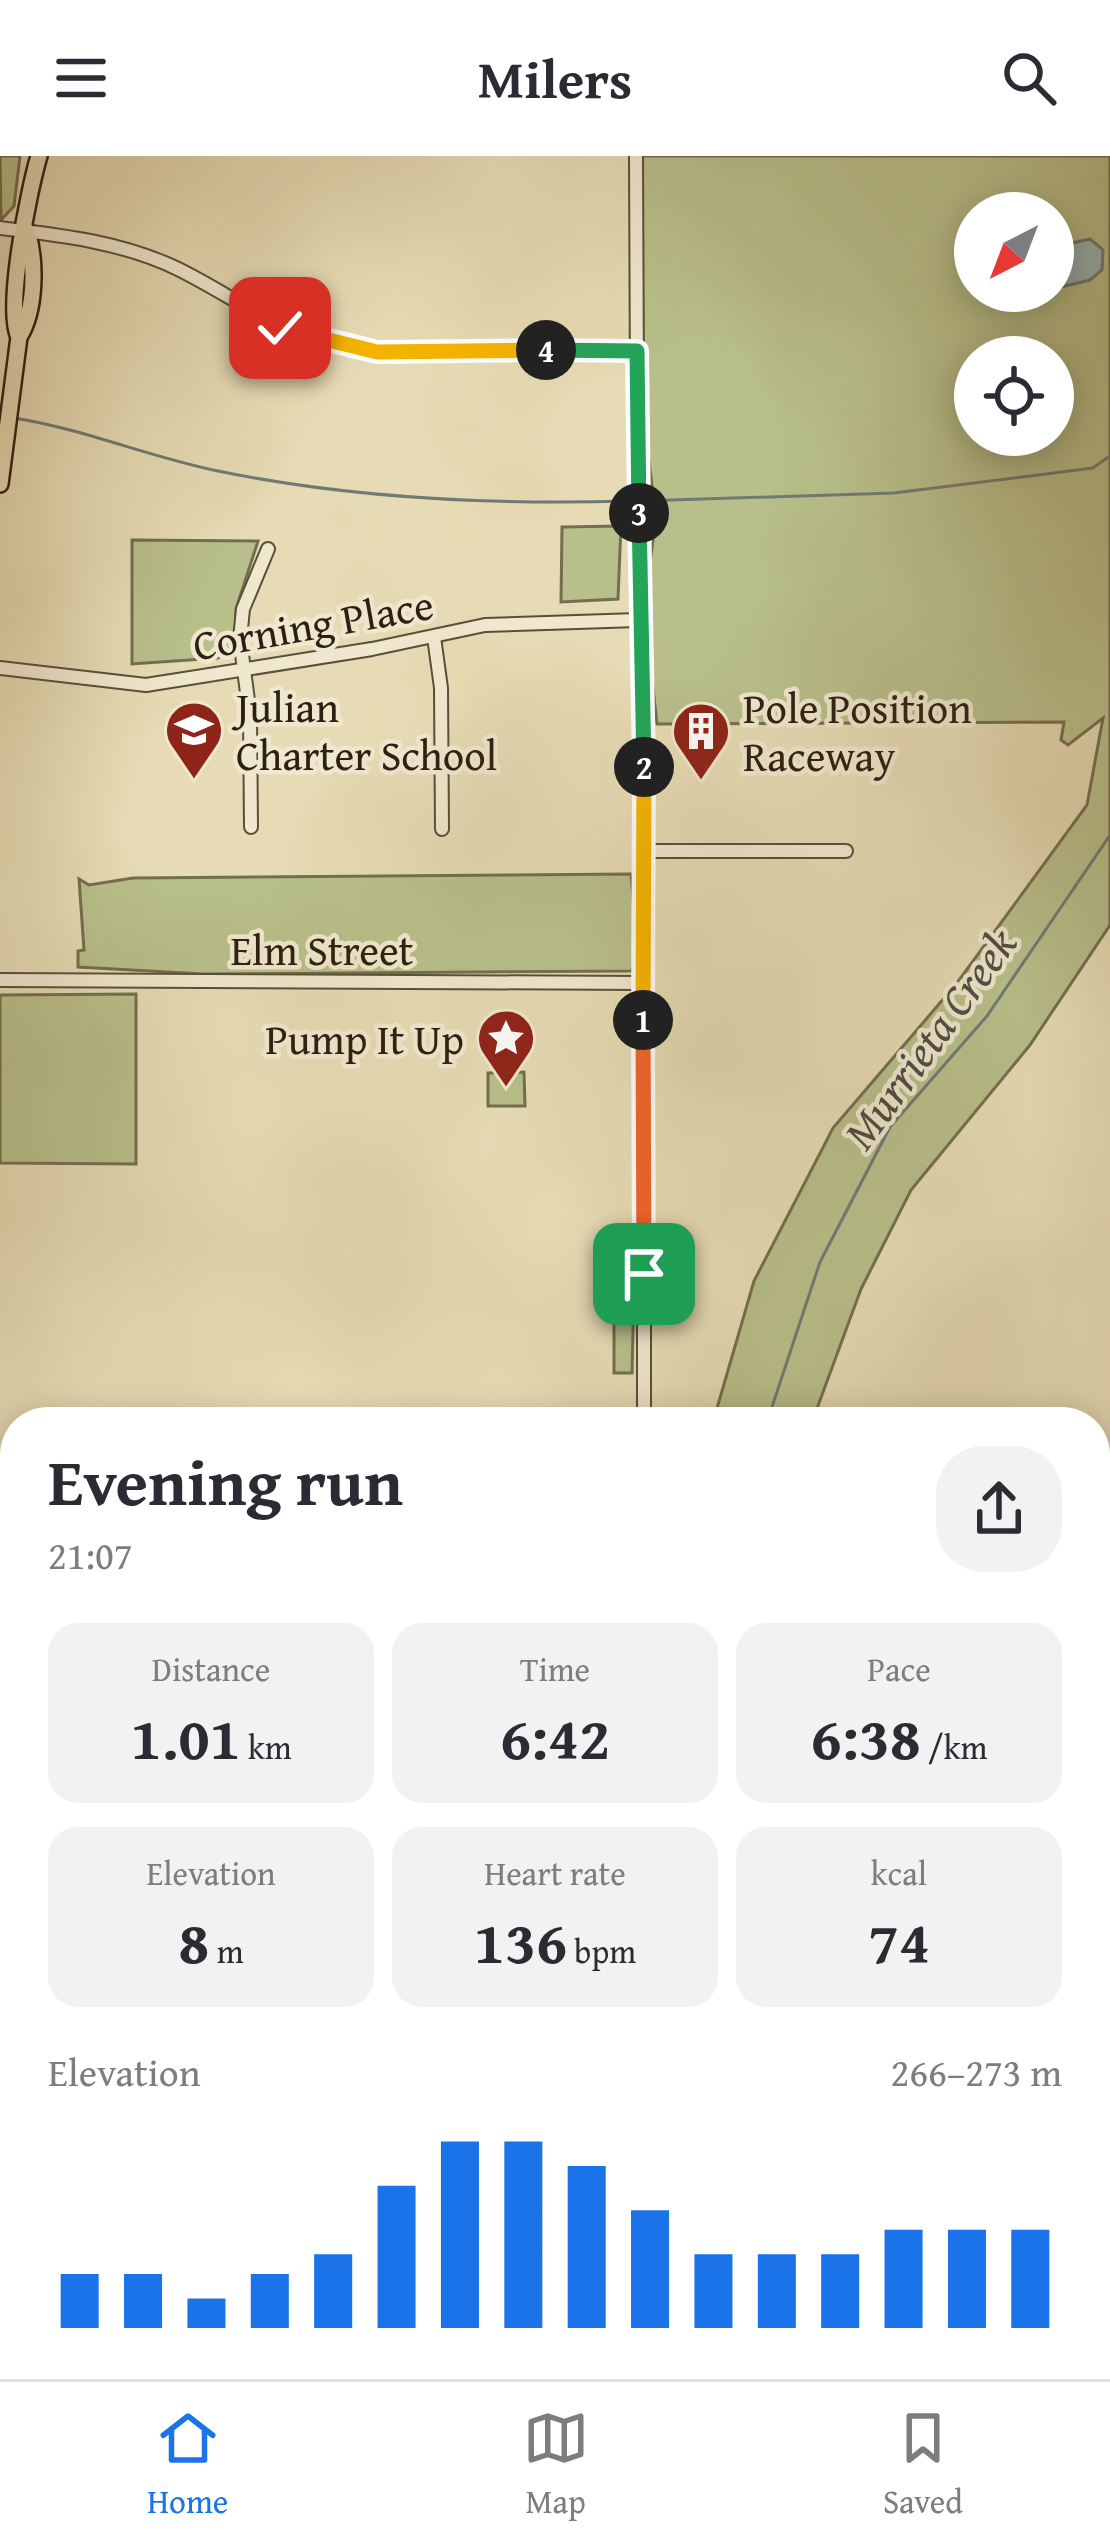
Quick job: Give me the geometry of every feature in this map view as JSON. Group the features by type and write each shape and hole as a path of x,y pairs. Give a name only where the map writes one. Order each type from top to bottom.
{"main road":[{"path":"0,484 19,337 26,325 33,252 27,231 36,161"}],"street":[{"path":"636,156 644,1407"},
{"path":"0,228 151,258 280,328 344,346 377,352 637,351"},
{"path":"251,827 243,609 268,550"},
{"name":"Corning Place","path":"0,668 146,686 485,625 638,620"},
{"path":"434,637 441,688 442,829"},
{"path":"644,850 846,850"},
{"name":"Elm Street","path":"0,980 643,983"}],"green space":[{"path":"0,156 20,156 14,206 1,220"},
{"path":"642,156 1110,156 1110,925 1030,1045 911,1190 861,1289 818,1407 717,1407 754,1281 833,1128 957,983 1087,805 1103,718 1068,745 1061,740 1064,722 657,724 644,606 656,519 643,411"},
{"path":"621,526 618,599 561,602 562,527"},
{"path":"132,540 258,541 236,609 235,643 218,658 132,664"},
{"path":"631,874 638,958 631,971 203,974 78,967 78,951 84,950 79,879 89,885 133,878"},
{"path":"136,994 136,1164 0,1163 0,995"},
{"name":"Pump It Up","path":"524,1072 525,1106 488,1106 488,1073"},
{"path":"614,1286 634,1291 632,1373 614,1373"}],"water":[{"path":"1090,239 1103,250 1102,270 1090,280 1074,284 1074,243"}],"waterway":[{"path":"14,418 192,465 320,488 475,501 630,501"},
{"path":"640,501 894,493 1093,468 1110,456"},
{"name":"Murrieta Creek","path":"772,1407 820,1262 890,1127 987,1016 1110,835"}],"place":[{"name":"Julian Charter School","path":"194,781"},
{"name":"Pole Position Raceway","path":"701,782"},
{"name":"Pump It Up","path":"506,1089"}],"route":[{"path":"280,328 377,352 637,351 638,620 644,740 644,1274"}]}
